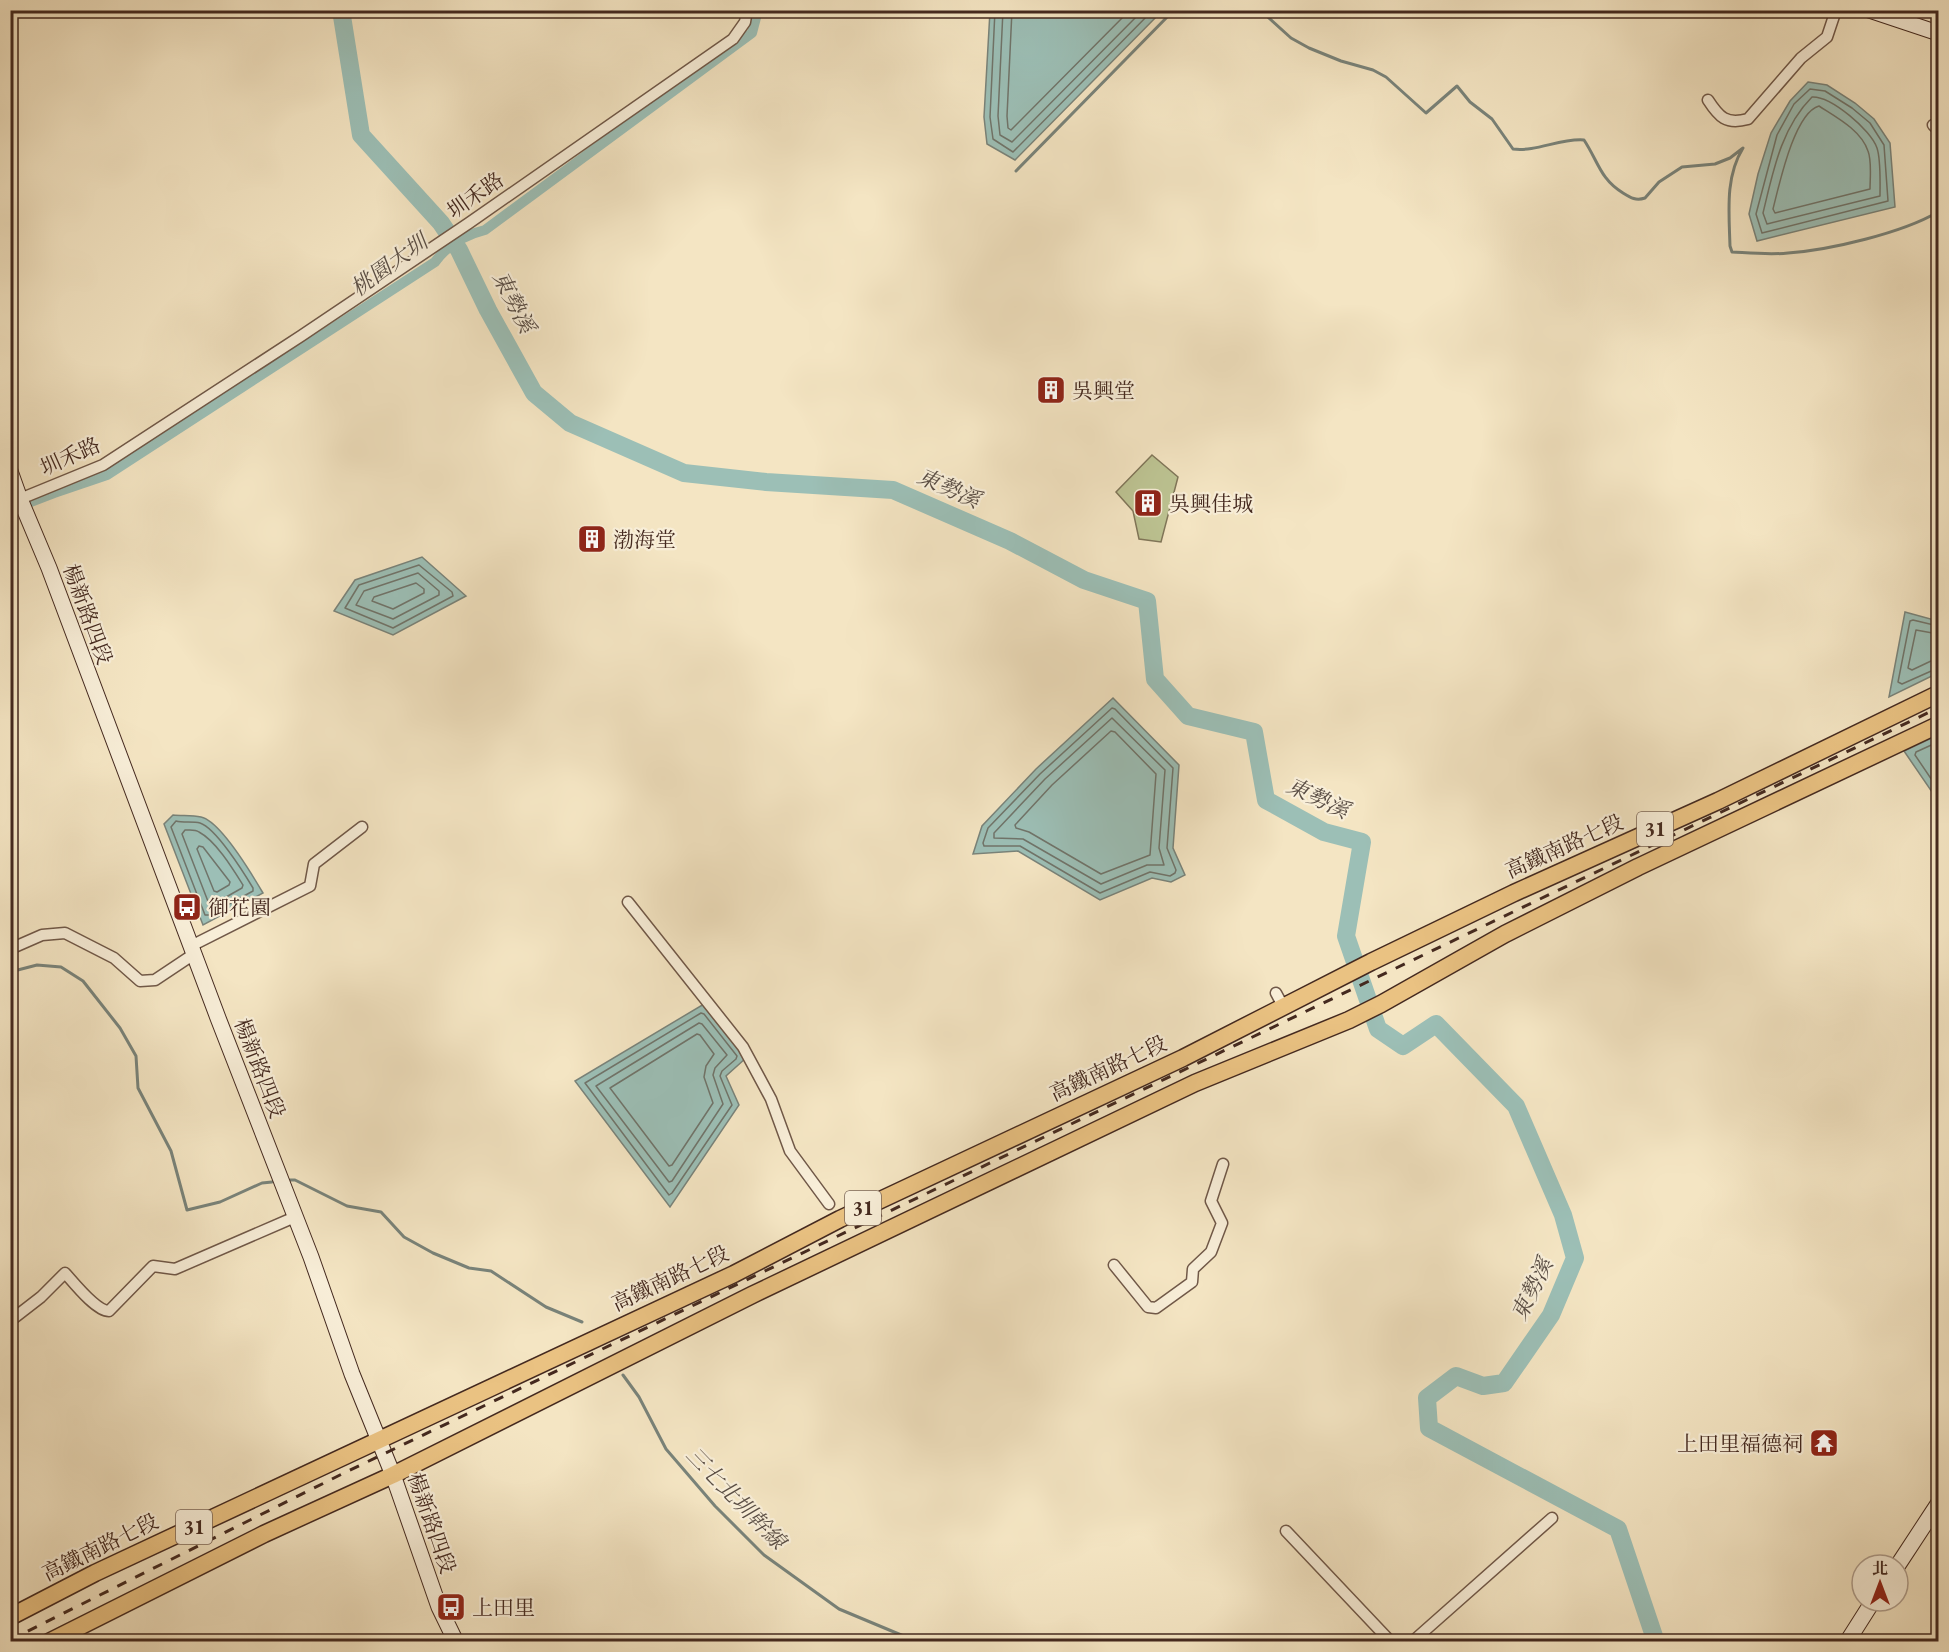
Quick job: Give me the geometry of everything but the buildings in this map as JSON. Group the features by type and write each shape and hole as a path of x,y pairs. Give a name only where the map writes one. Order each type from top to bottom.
{"main road":[{"path":"1869,10 1938,33"},
{"name":"楊新路四段","path":"10,471 18,497 49,568 295,1217 352,1374 393,1474 440,1607 456,1641"},
{"name":"高鐵南路七段","path":"10,1617 95,1574 734,1274 840,1219 1183,1058 1280,999 1346,974 1514,893 1718,801 1938,694"},
{"name":"31","path":"49,1641 264,1534 393,1474 763,1290 1196,1083 1246,1067 1382,1004 1505,934 1628,872 1938,725"},
{"path":"1906,1553 1938,1504"},
{"path":"1847,1641 1865,1613"}],"street":[{"name":"圳禾路","path":"18,497 103,465 302,336 733,39 745,22 747,10"},
{"path":"1708,100 1718,115 1727,120 1738,122 1748,119 1801,58 1827,37 1836,10"},
{"path":"10,949 42,936 64,933 114,958 140,981 155,980 193,950 310,886 314,864 362,827"},
{"path":"628,902 743,1047 771,1099 790,1151 829,1204"},
{"path":"1114,1265 1148,1306 1156,1308 1192,1282 1193,1269 1211,1252 1222,1223 1211,1201 1223,1164"},
{"path":"10,1321 41,1297 65,1273 96,1306 103,1311 109,1311 153,1266 176,1269 295,1217"},
{"path":"1412,1641 1552,1518"},
{"path":"1286,1531 1391,1641"}],"green space":[{"path":"1152,455 1178,477 1161,542 1139,539 1133,511 1116,492"}],"water":[{"path":"990,10 1162,11 1015,160 987,144 984,117"},
{"path":"1808,82 1827,85 1855,103 1874,119 1890,143 1895,207 1757,241 1749,214 1771,133 1790,101"},
{"path":"422,557 466,596 393,635 334,611 355,580"},
{"path":"1905,612 1938,621 1938,673 1889,697"},
{"path":"1113,698 1179,765 1173,848 1185,875 1171,882 1152,878 1100,900 1018,851 973,854 982,826 1036,769"},
{"path":"1938,735 1938,796 1932,792 1904,751"},
{"path":"173,815 198,816 209,821 235,850 263,893 203,925 164,824"},
{"path":"704,1004 746,1058 726,1076 739,1105 670,1207 575,1081"}],"waterway":[{"name":"東勢溪","path":"341,10 361,135 441,223 459,250 488,310 534,393 570,423 684,473 766,482 893,490 1010,541 1084,580 1147,601 1155,679 1188,716 1254,732 1266,800 1324,832 1362,842 1346,936 1378,1029 1403,1046 1436,1024 1516,1106 1563,1215 1575,1258 1551,1315 1504,1383 1483,1386 1456,1376 1427,1398 1429,1428 1618,1529 1656,1642"},
{"name":"桃園大圳","path":"10,510 107,475 435,262 457,241 485,230 752,33 758,10"},
{"path":"1016,171 1174,10"},
{"path":"1260,10 1291,38 1309,48 1341,61 1373,70 1386,77 1426,113 1457,86 1470,102 1492,119 1513,149 1531,149 1566,141 1584,140 1609,182 1615,188 1634,198 1645,198 1659,182 1682,167 1715,164 1730,158 1743,148 1733,171 1729,195 1732,252 1781,254 1824,248 1886,233 1923,220 1938,212"},
{"name":"三七北圳幹線","path":"10,972 37,965 61,967 83,981 120,1028 136,1056 138,1088 171,1151 187,1210 220,1202 262,1183 272,1182"},
{"name":"三七北圳幹線","path":"290,1180 295,1180 347,1206 381,1212 404,1237 433,1253 469,1268 491,1271 546,1307 582,1322"},
{"name":"三七北圳幹線","path":"623,1375 639,1397 666,1449 715,1506 764,1555 839,1609 906,1637 955,1638 958,1642"}],"railway":[{"path":"10,1640 344,1473 1938,708"}],"place":[{"name":"吳興堂","path":"1051,390"},
{"name":"吳興佳城","path":"1148,503"},
{"name":"渤海堂","path":"592,539"},
{"name":"御花園","path":"187,907"},
{"name":"上田里福德祠","path":"1824,1443"},
{"name":"上田里","path":"451,1607"}]}
